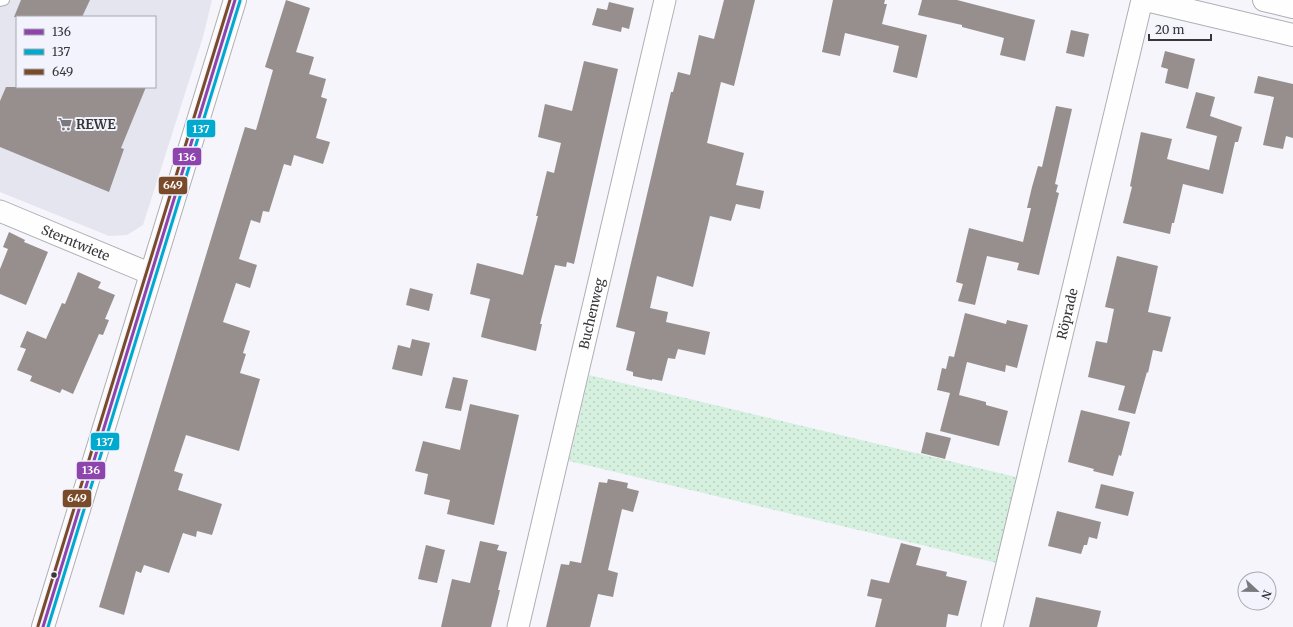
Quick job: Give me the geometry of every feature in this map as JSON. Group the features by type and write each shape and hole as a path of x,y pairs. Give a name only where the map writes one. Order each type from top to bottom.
{"main road":[{"path":"43,627 235,0"},
{"path":"1146,0 1293,35"},
{"path":"1264,0 1293,7"}],"street":[{"name":"Buchenweg","path":"518,627 665,0"},
{"name":"Röprade","path":"992,627 1142,0"},
{"name":"Sterntwiete","path":"0,211 151,274"}],"lane":[{"path":"0,1 4,0"}],"shaded area":[{"path":"0,0 212,0 203,37 143,225 127,235 109,236 0,192"}],"green space":[{"path":"589,375 1016,477 997,563 569,461"}],"building":[{"path":"21,0 90,0 82,16 14,17"},
{"path":"286,0 310,8 296,52 314,57 309,74 326,79 321,97 327,99 316,138 330,142 323,164 294,155 291,166 284,164 269,212 263,211 260,223 251,220 239,259 257,265 250,288 236,283 223,322 250,331 243,353 246,354 240,373 260,379 239,451 186,435 174,471 183,474 178,490 222,504 212,535 197,531 196,537 183,533 169,573 144,565 141,573 136,571 124,615 99,607 245,127 256,130 273,70 265,67"},
{"path":"724,0 755,0 734,86 721,82 707,143 744,153 736,185 764,191 760,209 736,204 731,221 710,216 693,287 657,276 650,308 668,312 666,322 710,332 705,355 678,349 675,359 668,358 662,381 633,376 633,372 626,370 635,332 616,327 671,92 673,92 678,72 690,75 699,35 714,39"},
{"path":"833,0 885,0 884,4 887,4 882,24 927,35 917,78 893,72 899,46 845,33 840,56 822,52"},
{"path":"922,0 957,0 1035,20 1025,61 1000,55 1004,38 962,27 962,25 918,15"},
{"path":"609,2 634,8 629,29 622,27 621,32 592,25 597,8 607,10"},
{"path":"1071,30 1089,34 1084,57 1066,53"},
{"path":"1165,51 1195,59 1188,89 1165,83 1168,69 1161,67"},
{"path":"584,61 618,69 574,264 567,262 566,267 555,265 540,324 542,324 536,351 481,337 490,299 470,294 477,263 523,275 538,216 536,216 547,171 554,173 561,143 538,137 545,104 572,111"},
{"path":"1258,76 1293,84 1293,138 1286,136 1283,149 1263,145 1274,97 1254,93"},
{"name":"REWE","path":"6,87 146,88 121,148 124,149 109,192 0,147 0,101"},
{"path":"1196,92 1215,97 1210,116 1242,127 1238,142 1235,142 1223,194 1183,184 1170,234 1123,223 1132,187 1130,186 1141,132 1172,139 1167,159 1209,170 1217,136 1186,128"},
{"path":"1056,106 1072,109 1055,184 1058,185 1056,192 1059,193 1039,275 1017,270 1019,263 987,256 975,305 958,301 963,284 956,282 969,228 1023,242 1031,208 1027,208 1032,187 1038,166 1042,167"},
{"path":"9,232 25,240 24,242 48,252 26,305 0,294 0,269 8,249 3,247"},
{"path":"1117,256 1158,266 1148,312 1171,317 1162,352 1153,350 1148,373 1147,372 1135,414 1118,410 1125,386 1088,377 1096,341 1107,343 1114,309 1105,307"},
{"path":"78,272 101,282 98,288 115,295 105,319 109,320 103,335 99,334 73,394 62,389 60,393 30,381 32,376 17,370 26,349 20,347 27,331 46,339 62,303 65,304"},
{"path":"410,288 433,294 429,311 406,305"},
{"path":"965,313 1006,324 1007,320 1028,325 1017,368 1006,365 1005,372 967,362 959,395 986,402 986,405 1008,411 999,446 940,431 950,393 937,390 942,368 946,369 949,356 954,357"},
{"path":"412,339 430,343 422,376 392,369 398,345 410,348"},
{"path":"453,377 468,380 461,411 445,408"},
{"path":"470,404 519,415 494,525 447,514 450,500 424,494 428,474 415,471 423,441 460,450"},
{"path":"1081,410 1130,422 1121,456 1119,455 1113,476 1068,462"},
{"path":"926,432 951,438 945,459 921,453"},
{"path":"608,479 628,483 627,488 639,491 633,512 622,509 608,570 618,573 613,597 598,594 590,627 546,627 561,564 569,565 570,561 581,563 599,482 607,483"},
{"path":"1101,484 1134,492 1128,516 1095,508"},
{"path":"1057,511 1101,522 1097,539 1089,537 1087,545 1084,545 1081,554 1048,546"},
{"path":"480,541 499,545 497,550 507,552 491,627 441,627 452,579 470,583"},
{"path":"901,543 921,548 916,565 947,572 946,576 967,581 958,616 948,614 946,627 875,627 882,599 867,596 871,579 889,583"},
{"path":"426,545 445,550 437,583 418,579"},
{"path":"1036,597 1101,611 1097,627 1029,627"}],"transit line":[{"name":"649","path":"38,626 230,0"},
{"name":"136","path":"43,627 235,0"},
{"name":"137","path":"48,627 240,1"}],"place":[{"name":"REWE","path":"65,124"}]}
